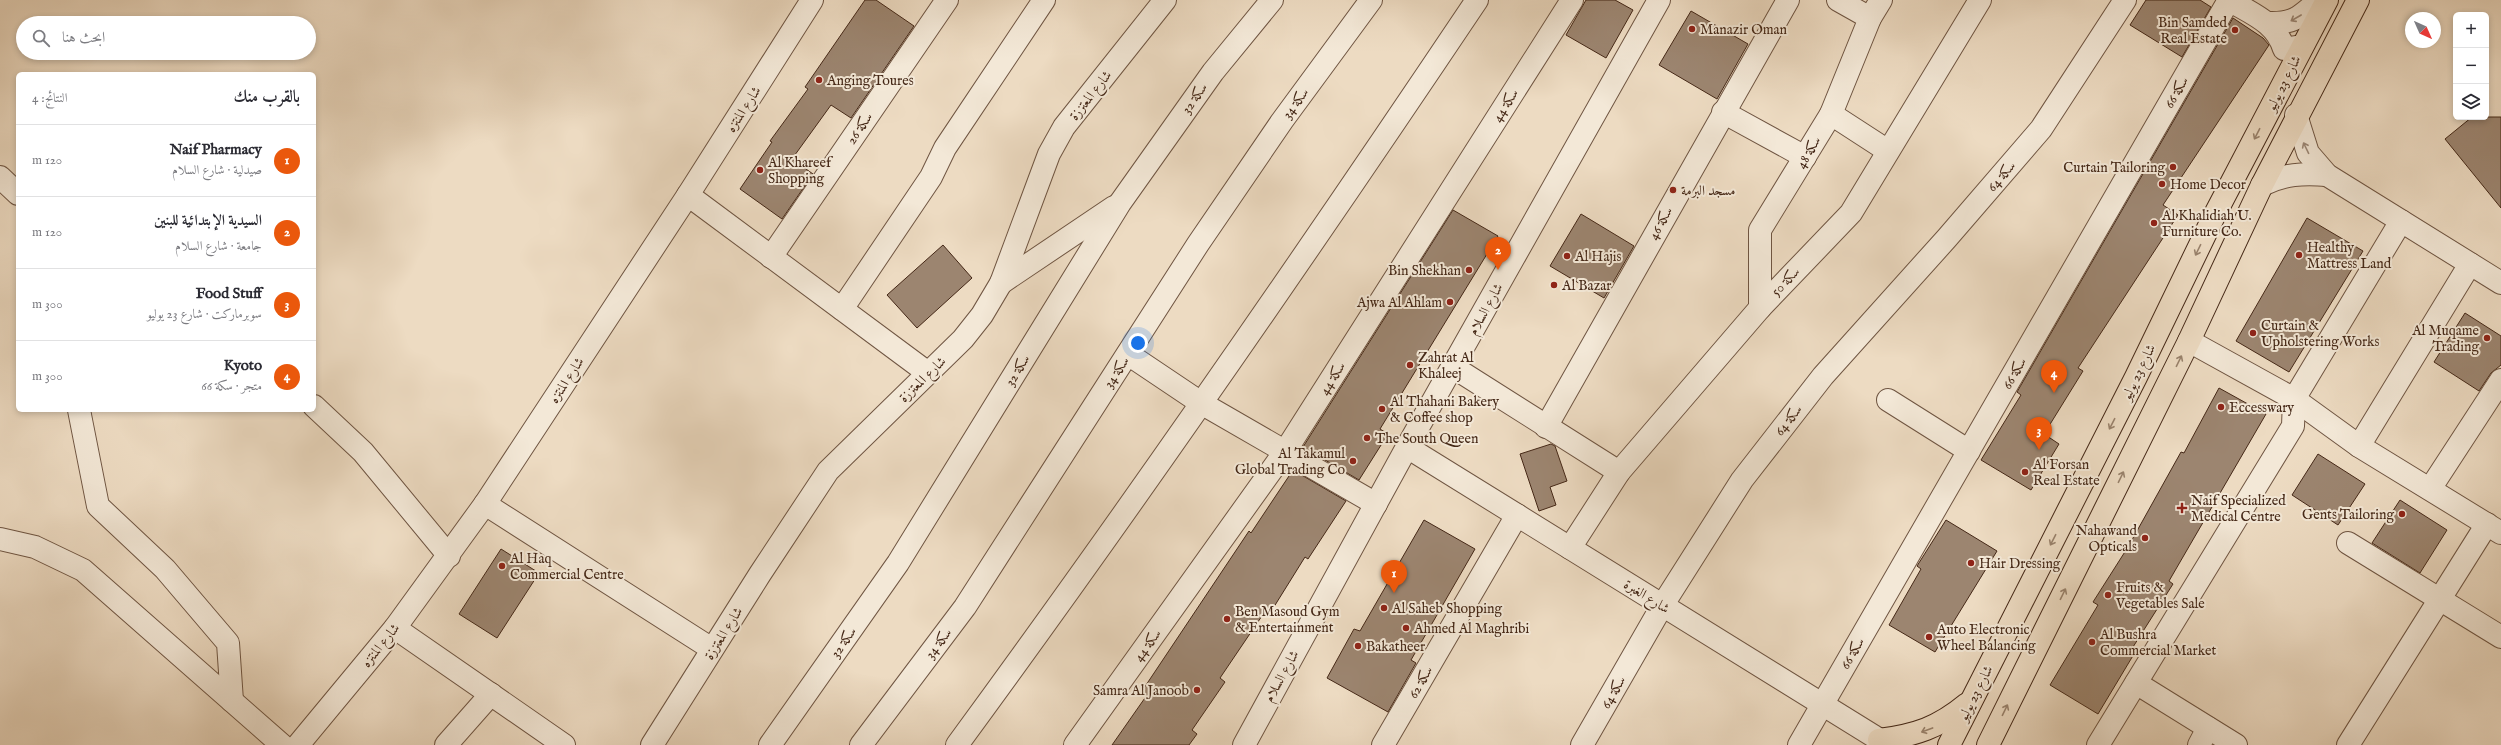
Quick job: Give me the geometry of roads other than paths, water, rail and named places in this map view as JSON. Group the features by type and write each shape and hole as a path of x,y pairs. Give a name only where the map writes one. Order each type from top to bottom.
{"main road":[{"name":"شارع 23 يوليو","path":"1949,745 2302,46 2327,0"},
{"name":"شارع 23 يوليو","path":"1989,744 2189,341 2296,115 2358,0"},
{"path":"1883,743 1928,730 1950,718 1971,701"}],"street":[{"name":"شارع المنتزه","path":"298,745 395,628 449,556 688,195 812,0"},
{"name":"سكة 26","path":"771,257 946,0"},
{"path":"842,309 931,177 945,148 1044,0"},
{"name":"شارع المعتززة","path":"652,745 712,649 828,471 963,339 982,315 1001,283 1049,154 1064,127 1165,0"},
{"name":"سكة 32","path":"770,745 898,563 1120,203 1213,72 1272,0"},
{"name":"سكة 34","path":"861,745 965,607 1198,244 1282,121 1371,0"},
{"path":"957,745 1056,609 1201,403 1372,157 1476,0"},
{"name":"سكة 44","path":"1074,745 1286,450 1572,0"},
{"name":"سكة 46","path":"1546,427 1723,112 1788,0"},
{"path":"1838,0 1870,18"},
{"name":"سكة 48","path":"1760,308 1760,230 1831,114 1870,18 1881,0"},
{"name":"سكة 50","path":"1570,548 1619,472 1760,308 1851,213 1980,0"},
{"name":"سكة 64","path":"1582,745 1662,606 1742,480 1823,376 1947,238 2041,129 2125,0"},
{"path":"2229,0 2268,23 2280,35 2284,49 2302,46"},
{"name":"سكة 66","path":"1799,745 2229,0"},
{"path":"2268,23 2285,24 2298,19 2319,0"},
{"name":"شارع السلام","path":"1244,745 1407,447 1453,367 1655,2"},
{"path":"1723,112 1804,157"},
{"path":"1831,114 1888,151"},
{"path":"2296,115 2308,153 2327,174 2501,283"},
{"path":"2262,185 2276,178 2296,173 2327,174"},
{"path":"0,177 16,192"},
{"path":"688,195 928,373"},
{"path":"1001,283 1120,203"},
{"path":"2098,745 2294,426 2294,398 2401,221"},
{"path":"2359,446 2470,264"},
{"path":"2189,341 2294,398 2359,446 2494,529 2440,600 2348,745"},
{"path":"1128,354 1201,403 1286,450 1376,504"},
{"path":"1453,367 1619,472"},
{"path":"2430,489 2501,380"},
{"path":"1888,400 1969,451"},
{"path":"316,408 363,452 449,556"},
{"path":"80,412 98,506 165,569 228,643 232,700"},
{"name":"شارع الغبرة","path":"1407,447 1883,743"},
{"path":"484,504 712,649"},
{"name":"سكة 62","path":"1391,742 1517,515"},
{"path":"0,539 35,547 83,570 282,745"},
{"path":"2348,543 2501,637"},
{"path":"395,628 491,694 557,743"},
{"path":"2136,683 2204,736 2236,745"},
{"path":"446,745 491,694"}],"place":[{"name":"Manazir Oman","path":"1692,29"},
{"name":"Bin Samded Real Estate","path":"2235,30"},
{"name":"Anging Toures","path":"819,80"},
{"name":"Curtain Tailoring","path":"2173,167"},
{"name":"Al Khareef Shopping","path":"760,170"},
{"name":"Home Decor","path":"2162,184"},
{"name":"مسجد البرمة","path":"1673,190"},
{"name":"Al Khalidiah U. Furniture Co.","path":"2154,223"},
{"name":"Healthy Mattress Land","path":"2299,255"},
{"name":"Al Hajis","path":"1567,256"},
{"name":"Bin Shekhan","path":"1469,270"},
{"name":"السيدية الإبتدائية للبنين","path":"1498,270"},
{"name":"Al Bazar","path":"1554,285"},
{"name":"Ajwa Al Ahlam","path":"1450,302"},
{"name":"Curtain & Upholstering Works","path":"2253,333"},
{"name":"Al Muqame Trading","path":"2487,338"},
{"name":"Zahrat Al Khaleej","path":"1410,365"},
{"name":"Kyoto","path":"2054,393"},
{"name":"Eccesswary","path":"2221,407"},
{"name":"Al Thahani Bakery & Coffee shop","path":"1382,409"},
{"name":"The South Queen","path":"1367,438"},
{"name":"Food Stuff","path":"2039,450"},
{"name":"Al Takamul Global Trading Co","path":"1353,461"},
{"name":"Al Forsan Real Estate","path":"2025,472"},
{"name":"Naif Specialized Medical Centre","path":"2182,508"},
{"name":"Gents Tailoring","path":"2402,514"},
{"name":"Nahawand Opticals","path":"2145,538"},
{"name":"Hair Dressing","path":"1971,563"},
{"name":"Al Haq Commercial Centre","path":"502,566"},
{"name":"Naif Pharmacy","path":"1394,593"},
{"name":"Fruits & Vegetables Sale","path":"2108,595"},
{"name":"Al Saheb Shopping","path":"1384,608"},
{"name":"Ben Masoud Gym & Entertainment","path":"1227,619"},
{"name":"Ahmed Al Maghribi","path":"1406,628"},
{"name":"Auto Electronic Wheel Balancing","path":"1929,637"},
{"name":"Al Bushra Commercial Market","path":"2092,642"},
{"name":"Bakatheer","path":"1358,646"},
{"name":"Samra Al Janoob","path":"1197,690"}]}
